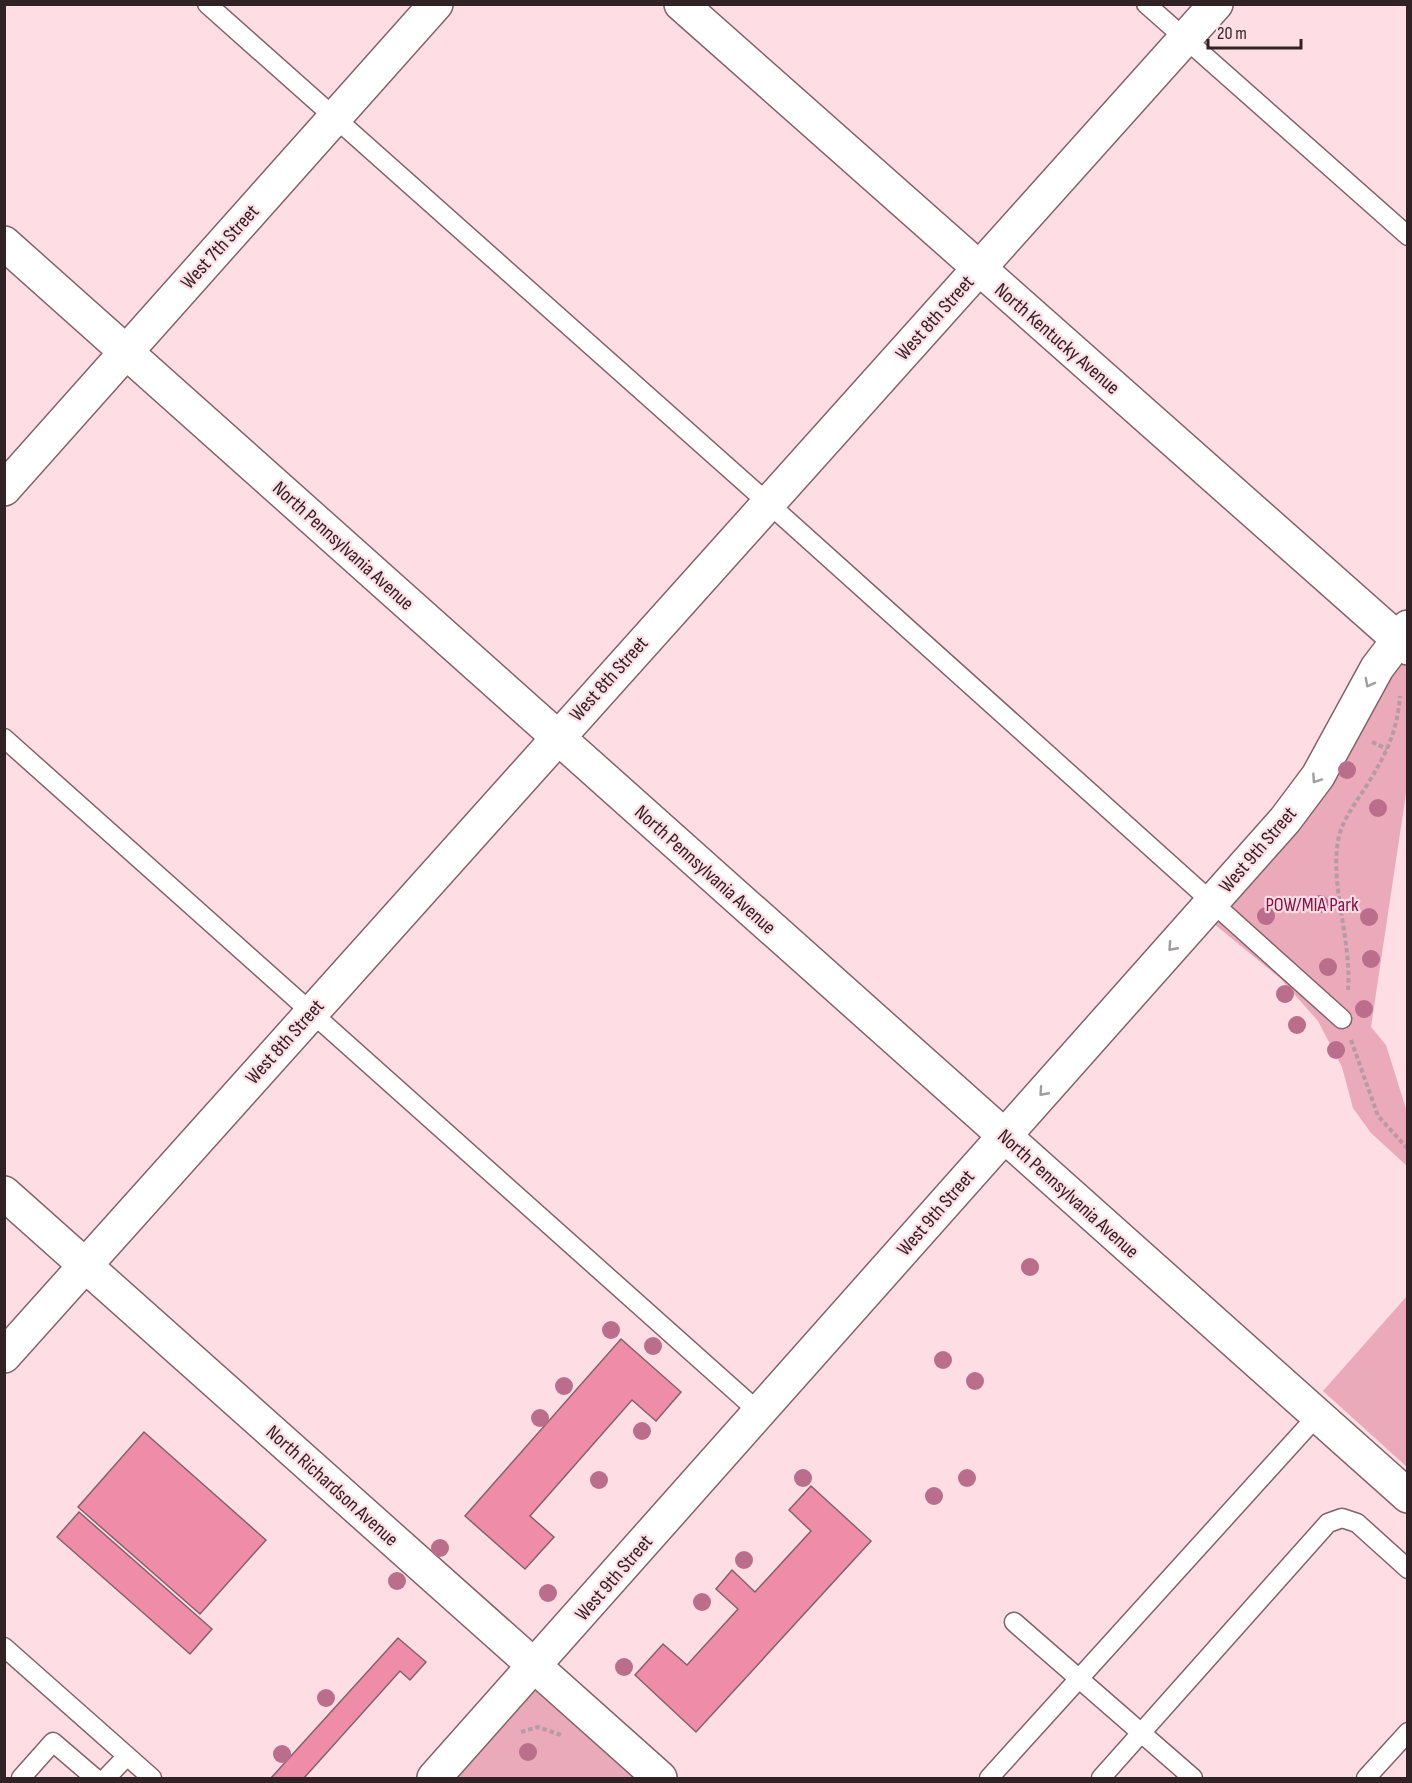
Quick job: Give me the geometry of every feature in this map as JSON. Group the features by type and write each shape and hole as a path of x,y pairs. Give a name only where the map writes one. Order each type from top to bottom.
{"street":[{"name":"West 7th Street","path":"4,489 436,4"},
{"name":"North Kentucky Avenue","path":"681,4 978,270 1404,638"},
{"name":"West 8th Street","path":"4,1356 1216,4"},
{"name":"North Pennsylvania Avenue","path":"4,243 1407,1496"},
{"name":"West 9th Street","path":"434,1779 536,1668 1285,820 1318,776 1377,668 1404,638"},
{"name":"North Richardson Avenue","path":"4,1193 660,1779"}],"lane":[{"path":"207,4 768,503 1342,1019"},
{"path":"1146,4 1407,236"},
{"path":"4,738 760,1413"},
{"path":"989,1779 1317,1416"},
{"path":"1101,1779 1328,1523 1342,1518 1357,1523 1407,1569"},
{"path":"1014,1622 1080,1677 1193,1779"},
{"path":"6,1651 153,1779"},
{"path":"1366,1779 1407,1732"},
{"path":"21,1779 53,1742 95,1779"},
{"path":"106,1779 127,1756"}],"path":[{"path":"1387,749 1347,814 1338,839 1335,863 1348,959 1348,989 1342,1019 1378,1116 1407,1149"},
{"path":"516,1735 527,1728 538,1727 564,1736"}],"green space":[{"name":"POW/MIA Park","path":"1407,648 1408,780 1371,1027 1386,1045 1407,1112 1407,1166 1371,1133 1353,1108 1342,1067 1318,1021 1281,979 1202,914"},
{"path":"1407,1296 1407,1467 1323,1391"},
{"path":"536,1668 660,1778 434,1778"}],"building":[{"path":"621,1339 681,1392 656,1421 632,1400 530,1516 554,1537 525,1569 465,1516"},
{"path":"144,1432 266,1540 200,1614 78,1507"},
{"path":"811,1486 871,1541 696,1732 635,1675 663,1644 687,1665 738,1609 716,1589 732,1570 755,1592 811,1531 789,1510"},
{"path":"79,1512 212,1629 190,1654 57,1537"},
{"path":"398,1638 426,1662 410,1680 400,1671 304,1778 271,1778"}]}
